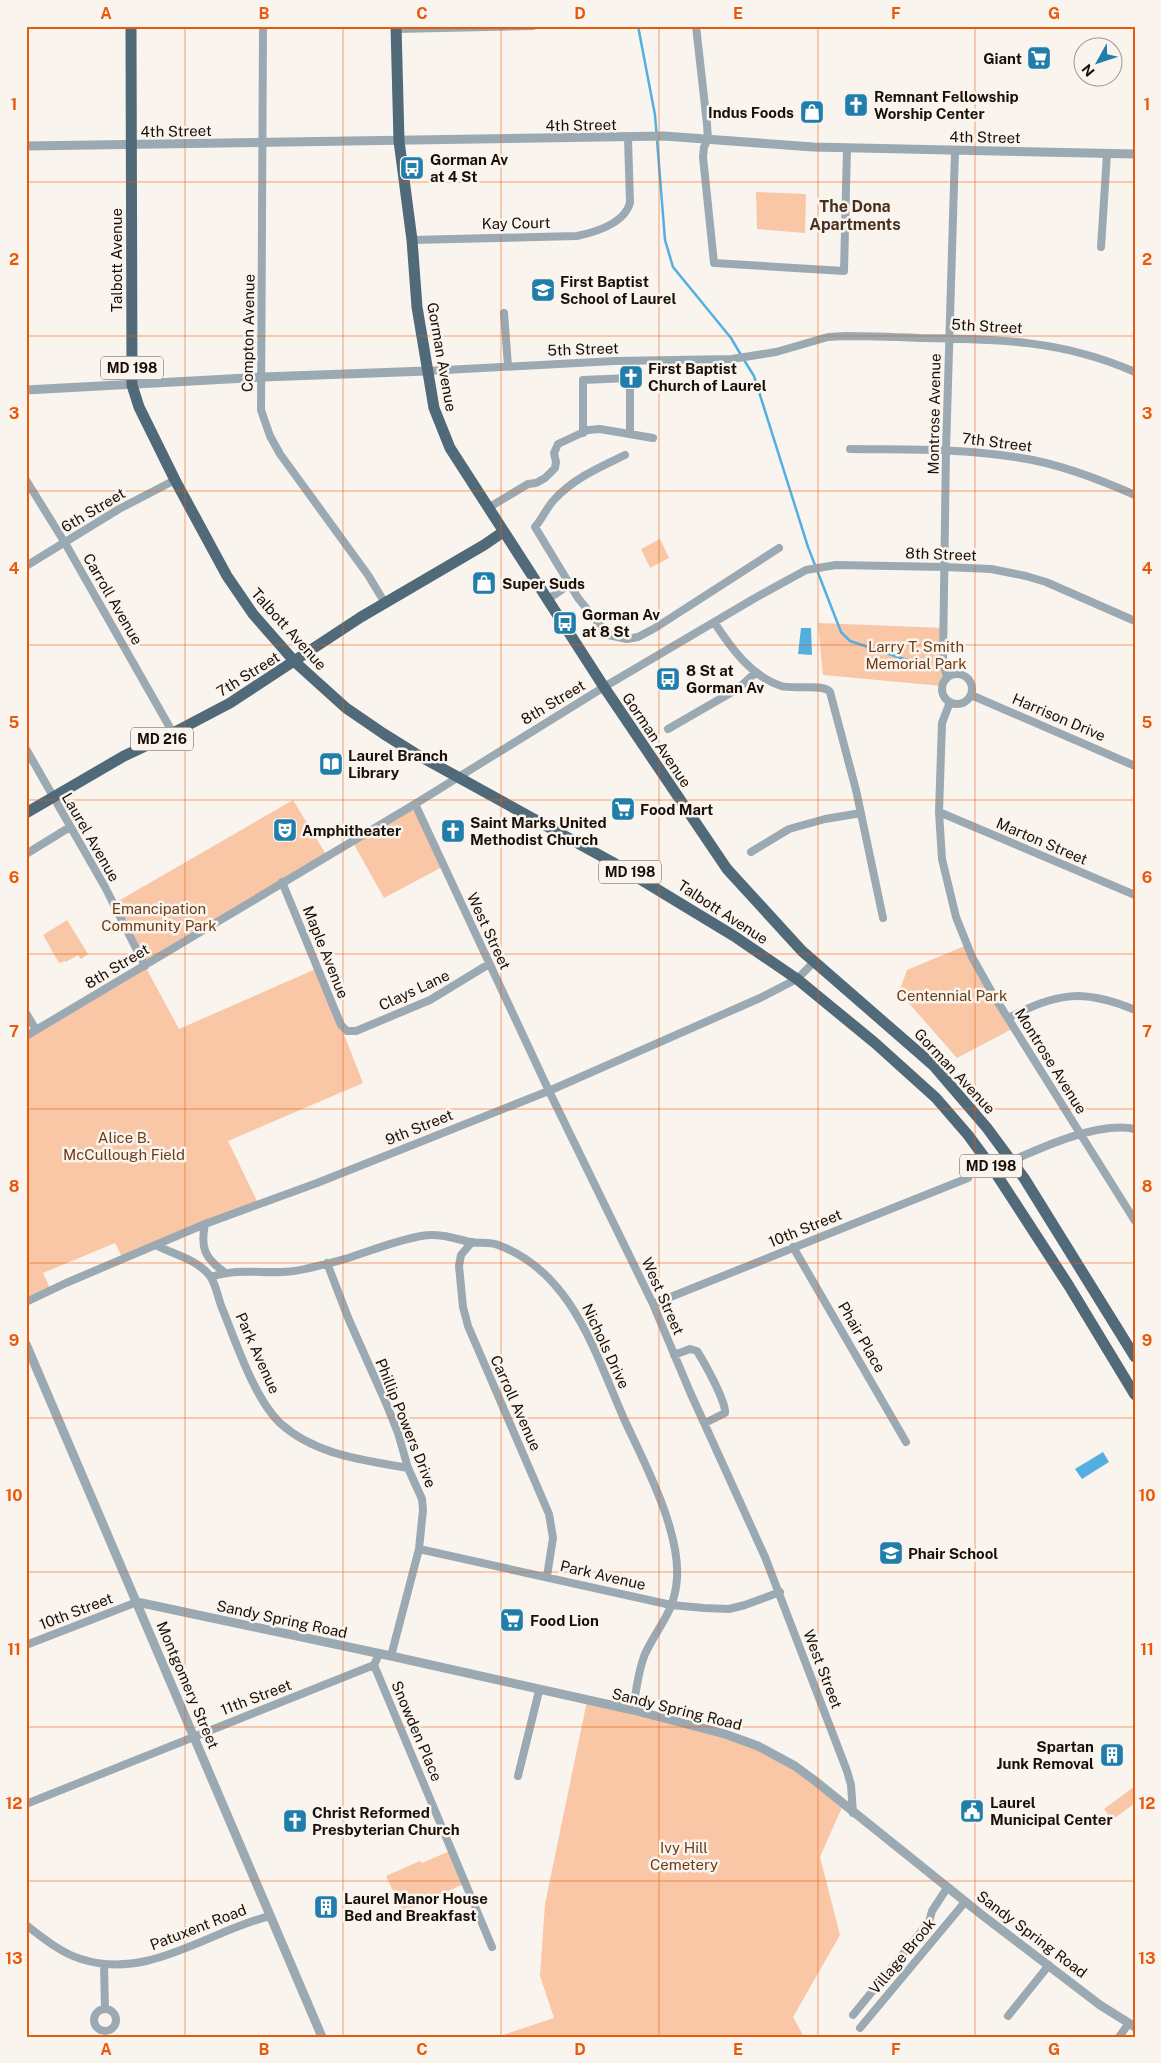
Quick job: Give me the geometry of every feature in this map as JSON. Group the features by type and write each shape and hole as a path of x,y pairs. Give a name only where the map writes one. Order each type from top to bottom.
{"main road":[{"name":"Talbott Avenue","path":"131,26 132,386 139,407 175,480 238,594 263,626 296,662 346,708 416,754 544,823 675,898 797,979"},
{"name":"Gorman Avenue","path":"396,28 399,141 412,240 417,307 434,408 442,433 458,462 604,687 728,869 783,932 814,962 933,1065 987,1128 1012,1161 1135,1357"},
{"name":"7th Street","path":"26,813 124,756 230,703 385,603 484,546 504,532"},
{"name":"MD 198","path":"797,979 856,1026 918,1081 953,1116 993,1169 1069,1286 1135,1395"}],"street":[{"name":"Compton Avenue","path":"263,26 263,377 261,410 270,436 280,454 368,575 385,603"},
{"path":"396,28 532,26"},
{"path":"696,26 708,139 704,147 703,157 714,264 844,271 847,148"},
{"name":"4th Street","path":"26,146 664,136 847,148 1135,154"},
{"name":"Kay Court","path":"412,240 576,236 596,232 616,221 628,211 630,203 628,138"},
{"name":"Montrose Avenue","path":"947,677 943,661 946,567 946,450 955,151"},
{"path":"1101,247 1107,154"},
{"path":"504,313 508,366"},
{"name":"5th Street","path":"26,390 508,366 732,359 754,356 837,336 1029,342 1084,353 1135,372"},
{"path":"630,361 630,434"},
{"path":"583,434 584,380 630,378"},
{"path":"488,508 528,484 536,484 545,478 555,468 554,453 558,444 583,434 588,430 600,429 653,438"},
{"name":"7th Street","path":"850,449 946,450 1015,456 1064,468 1104,481 1135,495"},
{"path":"625,454 583,476 567,488 552,502 535,527 578,598 608,635 626,639 656,628 779,548"},
{"name":"Carroll Avenue","path":"26,480 65,543 173,733"},
{"name":"6th Street","path":"26,566 119,510 175,480"},
{"name":"8th Street","path":"26,1036 415,804 604,687 806,570 836,565 946,567 991,570 1026,576 1079,596 1135,621"},
{"path":"547,600 570,584"},
{"path":"714,622 729,644 756,672 782,686 795,689 827,688 830,692 835,705 861,813 883,918"},
{"path":"668,729 739,688 756,672"},
{"path":"956,674 966,676 972,685 971,695 965,702 960,704 950,702 943,695 942,686 947,677 956,674"},
{"name":"Harrison Drive","path":"971,695 1135,766"},
{"name":"Montrose Avenue","path":"950,702 942,723 939,812 942,859 956,917 972,957 1135,1221"},
{"name":"Laurel Avenue","path":"26,749 104,887 145,966"},
{"name":"West Street","path":"415,804 489,964 653,1304 780,1592 847,1771 853,1813"},
{"name":"Marton Street","path":"939,812 1135,895"},
{"path":"751,852 788,829 825,819 861,813"},
{"path":"26,854 70,827"},
{"name":"Maple Avenue","path":"282,882 341,1025 347,1031"},
{"name":"9th Street","path":"26,1302 205,1224 277,1199 549,1090 744,1006 797,979 814,962"},
{"name":"Clays Lane","path":"347,1031 356,1031 417,1006 445,992 489,964"},
{"path":"1008,1018 1047,1000 1076,995 1102,998 1135,1010"},
{"path":"26,1013 36,1030"},
{"path":"993,1169 1049,1145 1108,1127 1135,1129"},
{"name":"10th Street","path":"653,1304 968,1178"},
{"path":"205,1224 202,1244 205,1252 214,1265 224,1272"},
{"name":"Nichols Drive","path":"211,1277 224,1272 289,1272 355,1256 406,1239 424,1236 453,1236 472,1242 496,1244 530,1262 558,1287 581,1323 644,1462 668,1524 675,1549 677,1577 671,1604 667,1616 646,1652 638,1680 633,1710"},
{"name":"Carroll Avenue","path":"472,1242 461,1256 463,1307 475,1344 549,1514 553,1538 547,1576"},
{"path":"157,1246 195,1264 211,1277"},
{"name":"Phair Place","path":"793,1247 906,1442"},
{"name":"Phillip Powers Drive","path":"326,1263 398,1433 408,1468 422,1499 423,1510 419,1549 392,1656"},
{"name":"Park Avenue","path":"211,1277 260,1396 280,1422 292,1432 326,1450 350,1458 408,1468"},
{"name":"Montgomery Street","path":"26,1344 322,2037"},
{"path":"674,1355 690,1349 696,1351 725,1406 724,1415 705,1422"},
{"name":"Park Avenue","path":"419,1549 671,1604 704,1608 728,1609 780,1592"},
{"name":"10th Street","path":"26,1645 137,1602"},
{"name":"Sandy Spring Road","path":"137,1602 633,1710 725,1734 758,1746 795,1766 814,1780 965,1902 1100,2004 1132,2025"},
{"path":"374,1665 379,1654"},
{"name":"11th Street","path":"26,1804 374,1665"},
{"name":"Snowden Place","path":"374,1665 492,1947"},
{"path":"518,1776 539,1690"},
{"path":"853,2015 930,1922 932,1911 947,1888"},
{"name":"Village Brook","path":"860,2028 965,1902"},
{"name":"Patuxent Road","path":"26,1925 62,1951 81,1959 104,1964 140,1963 156,1960 240,1924 270,1916"},
{"path":"104,1964 105,2009"},
{"path":"1008,2016 1050,1965"},
{"path":"1119,2037 1132,2025"}],"green space":[{"path":"756,192 806,194 805,233 757,229"},
{"path":"660,539 669,558 650,568 641,549"},
{"name":"Larry T. Smith Memorial Park","path":"818,623 945,628 947,677 942,686 823,675"},
{"name":"Emancipation Community Park","path":"293,800 327,856 145,966 113,904"},
{"path":"415,804 444,866 384,898 352,841"},
{"path":"67,920 88,954 81,959 78,955 66,962 59,963 43,935"},
{"name":"Centennial Park","path":"967,945 1014,1028 957,1058 899,992 907,970"},
{"name":"Alice B. McCullough Field","path":"145,966 179,1029 318,968 363,1083 228,1141 259,1205 123,1259 115,1243 43,1273 51,1290 26,1302 26,1036"},
{"name":"Ivy Hill Cemetery","path":"587,1701 725,1734 783,1759 843,1805 820,1857 840,1935 793,2017 804,2037 497,2037 554,2018 540,1976 545,1904"},
{"path":"1135,1786 1135,1803 1112,1820 1104,1809"},
{"path":"452,1850 466,1883 403,1912 386,1876"}],"water":[{"path":"801,628 811,628 812,655 798,654"},
{"path":"1103,1452 1109,1462 1082,1479 1075,1469"}],"waterway":[{"path":"638,26 655,115 665,240 673,267 731,338 741,355"},
{"path":"744,360 754,376 808,547 841,632 850,641 922,665"},
{"path":"223,2037 233,2037"}],"place":[{"name":"Giant","path":"1039,58"},
{"name":"Remnant Fellowship Worship Center","path":"856,105"},
{"name":"Indus Foods","path":"812,112"},
{"name":"Gorman Av at 4 St","path":"412,168"},
{"name":"First Baptist School of Laurel","path":"543,290"},
{"name":"First Baptist Church of Laurel","path":"631,377"},
{"name":"Super Suds","path":"484,583"},
{"name":"Gorman Av at 8 St","path":"565,623"},
{"name":"8 St at Gorman Av","path":"668,679"},
{"name":"Laurel Branch Library","path":"331,764"},
{"name":"Food Mart","path":"623,809"},
{"name":"Amphitheater","path":"285,830"},
{"name":"Saint Marks United Methodist Church","path":"453,831"},
{"name":"Phair School","path":"891,1553"},
{"name":"Food Lion","path":"512,1620"},
{"name":"Spartan Junk Removal","path":"1112,1755"},
{"name":"Laurel Municipal Center","path":"972,1811"},
{"name":"Christ Reformed Presbyterian Church","path":"295,1821"},
{"name":"Laurel Manor House Bed and Breakfast","path":"326,1907"}],"district":[{"name":"The Dona Apartments","path":"855,215"}]}
